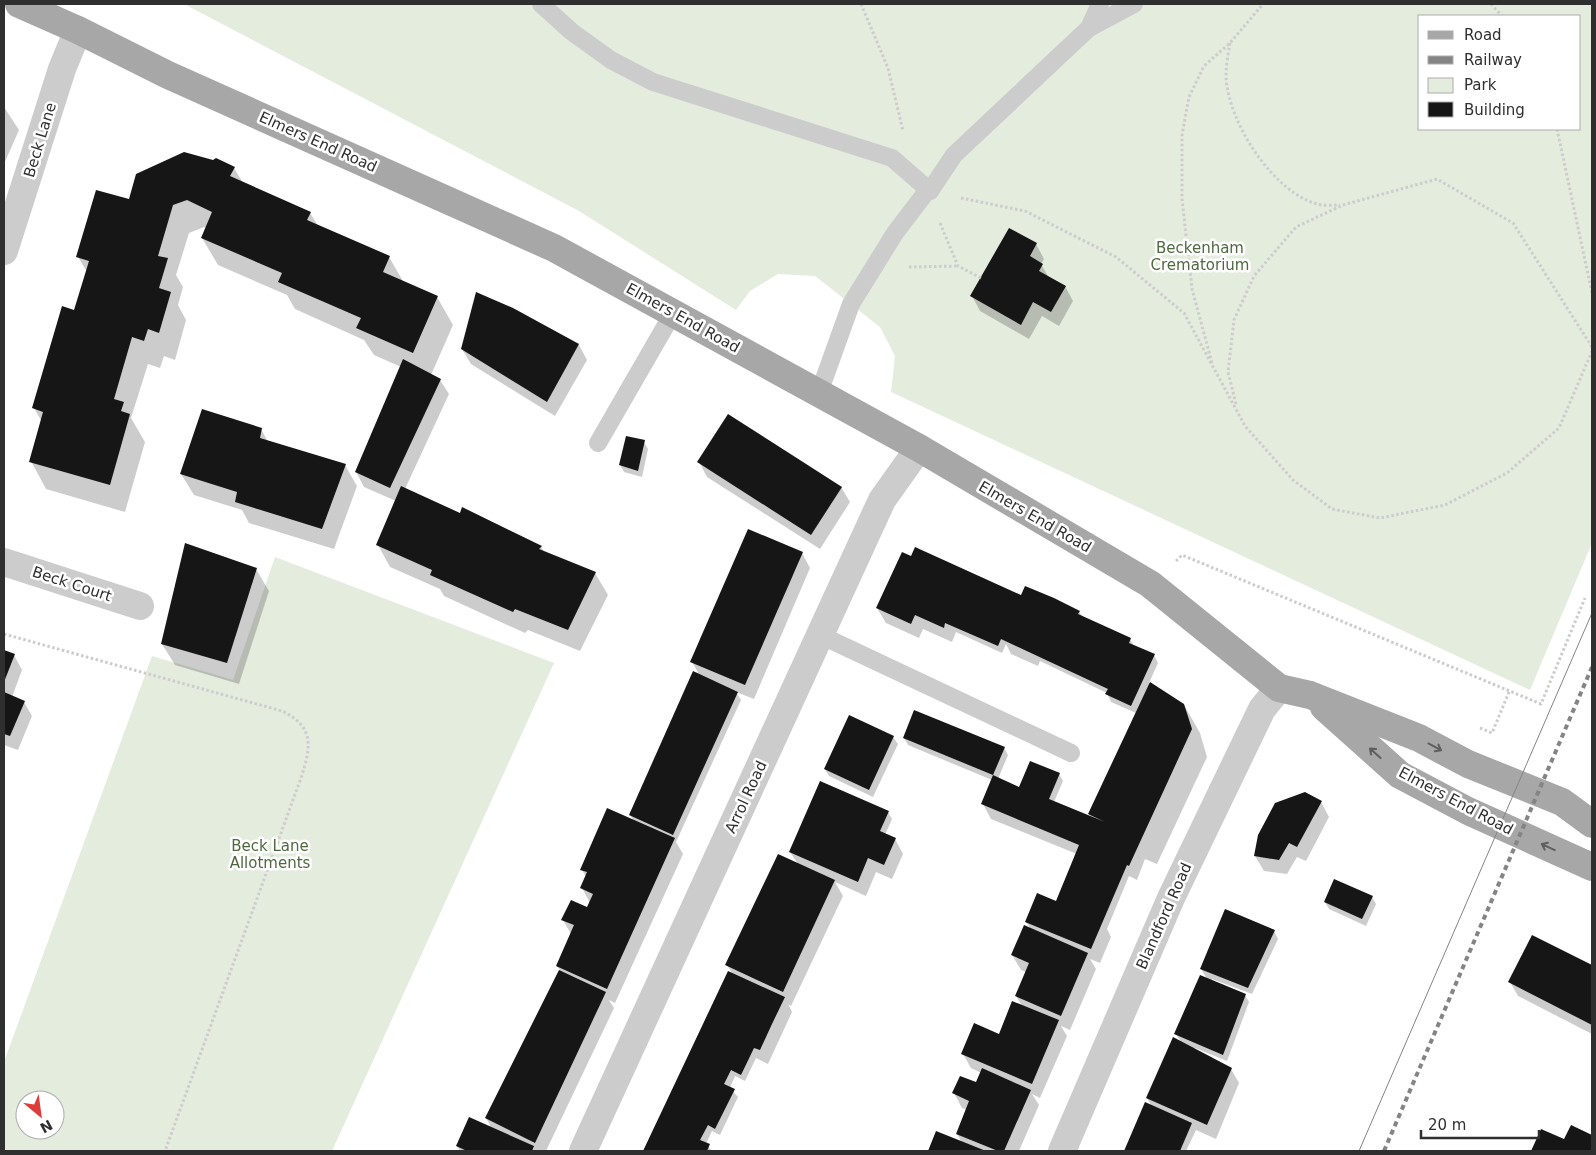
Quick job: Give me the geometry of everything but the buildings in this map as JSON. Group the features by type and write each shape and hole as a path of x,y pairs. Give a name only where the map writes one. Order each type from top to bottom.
{"main road":[{"name":"Elmers End Road","path":"19,4 78,30 168,75 554,248 919,448 1150,584 1279,688 1310,694 1419,738 1468,764 1562,802 1592,824"},
{"name":"Elmers End Road","path":"1310,694 1400,774 1468,811 1592,867"}],"street":[{"name":"Beck Lane","path":"4,251 62,68 78,30"},
{"name":"Arrol Road","path":"583,1151 882,500 919,448"},
{"name":"Beck Court","path":"4,562 140,606"},
{"name":"Blandford Road","path":"1062,1151 1171,898 1262,709 1279,688"}],"lane":[{"path":"541,4 572,32 611,60 653,82 892,158 914,175 928,191"},
{"path":"1089,28 1100,4"},
{"path":"819,393 851,304 895,233 954,155 1089,28 1134,4"},
{"path":"598,443 673,313"},
{"path":"820,635 1071,753"}],"path":[{"path":"861,4 888,68 914,175"},
{"path":"1213,368 1192,289 1182,198 1182,135 1188,97 1204,66 1230,42 1263,4"},
{"path":"1491,4 1501,15"},
{"path":"1230,42 1226,78 1234,115 1262,162 1290,190 1317,205 1343,205"},
{"path":"1557,130 1592,293"},
{"path":"1592,347 1513,223 1437,179 1343,205 1296,227 1254,276 1234,320 1228,372 1238,409 1245,426 1294,480 1332,509 1380,518 1445,505 1507,473 1559,428 1592,351"},
{"path":"928,191 958,266"},
{"path":"928,191 1025,211 1116,257 1184,313 1213,368 1238,409"},
{"path":"874,268 958,266 981,278"},
{"path":"1182,556 1541,704 1585,598"},
{"path":"4,634 282,711 295,718 304,728 309,740 309,753 301,778 165,1151"},
{"path":"1476,727 1492,734 1509,692"}],"green space":[{"name":"Beckenham Crematorium","path":"184,4 1592,4 1592,543 1530,690 891,392 895,356 880,327 815,276 778,274 750,291 736,310 579,211"},
{"name":"Beck Lane Allotments","path":"275,557 554,663 332,1151 4,1151 4,1062 152,656 233,680"}],"tram line":[{"path":"1359,1151 1592,613"}],"railway":[{"path":"1384,1151 1592,667"}]}
